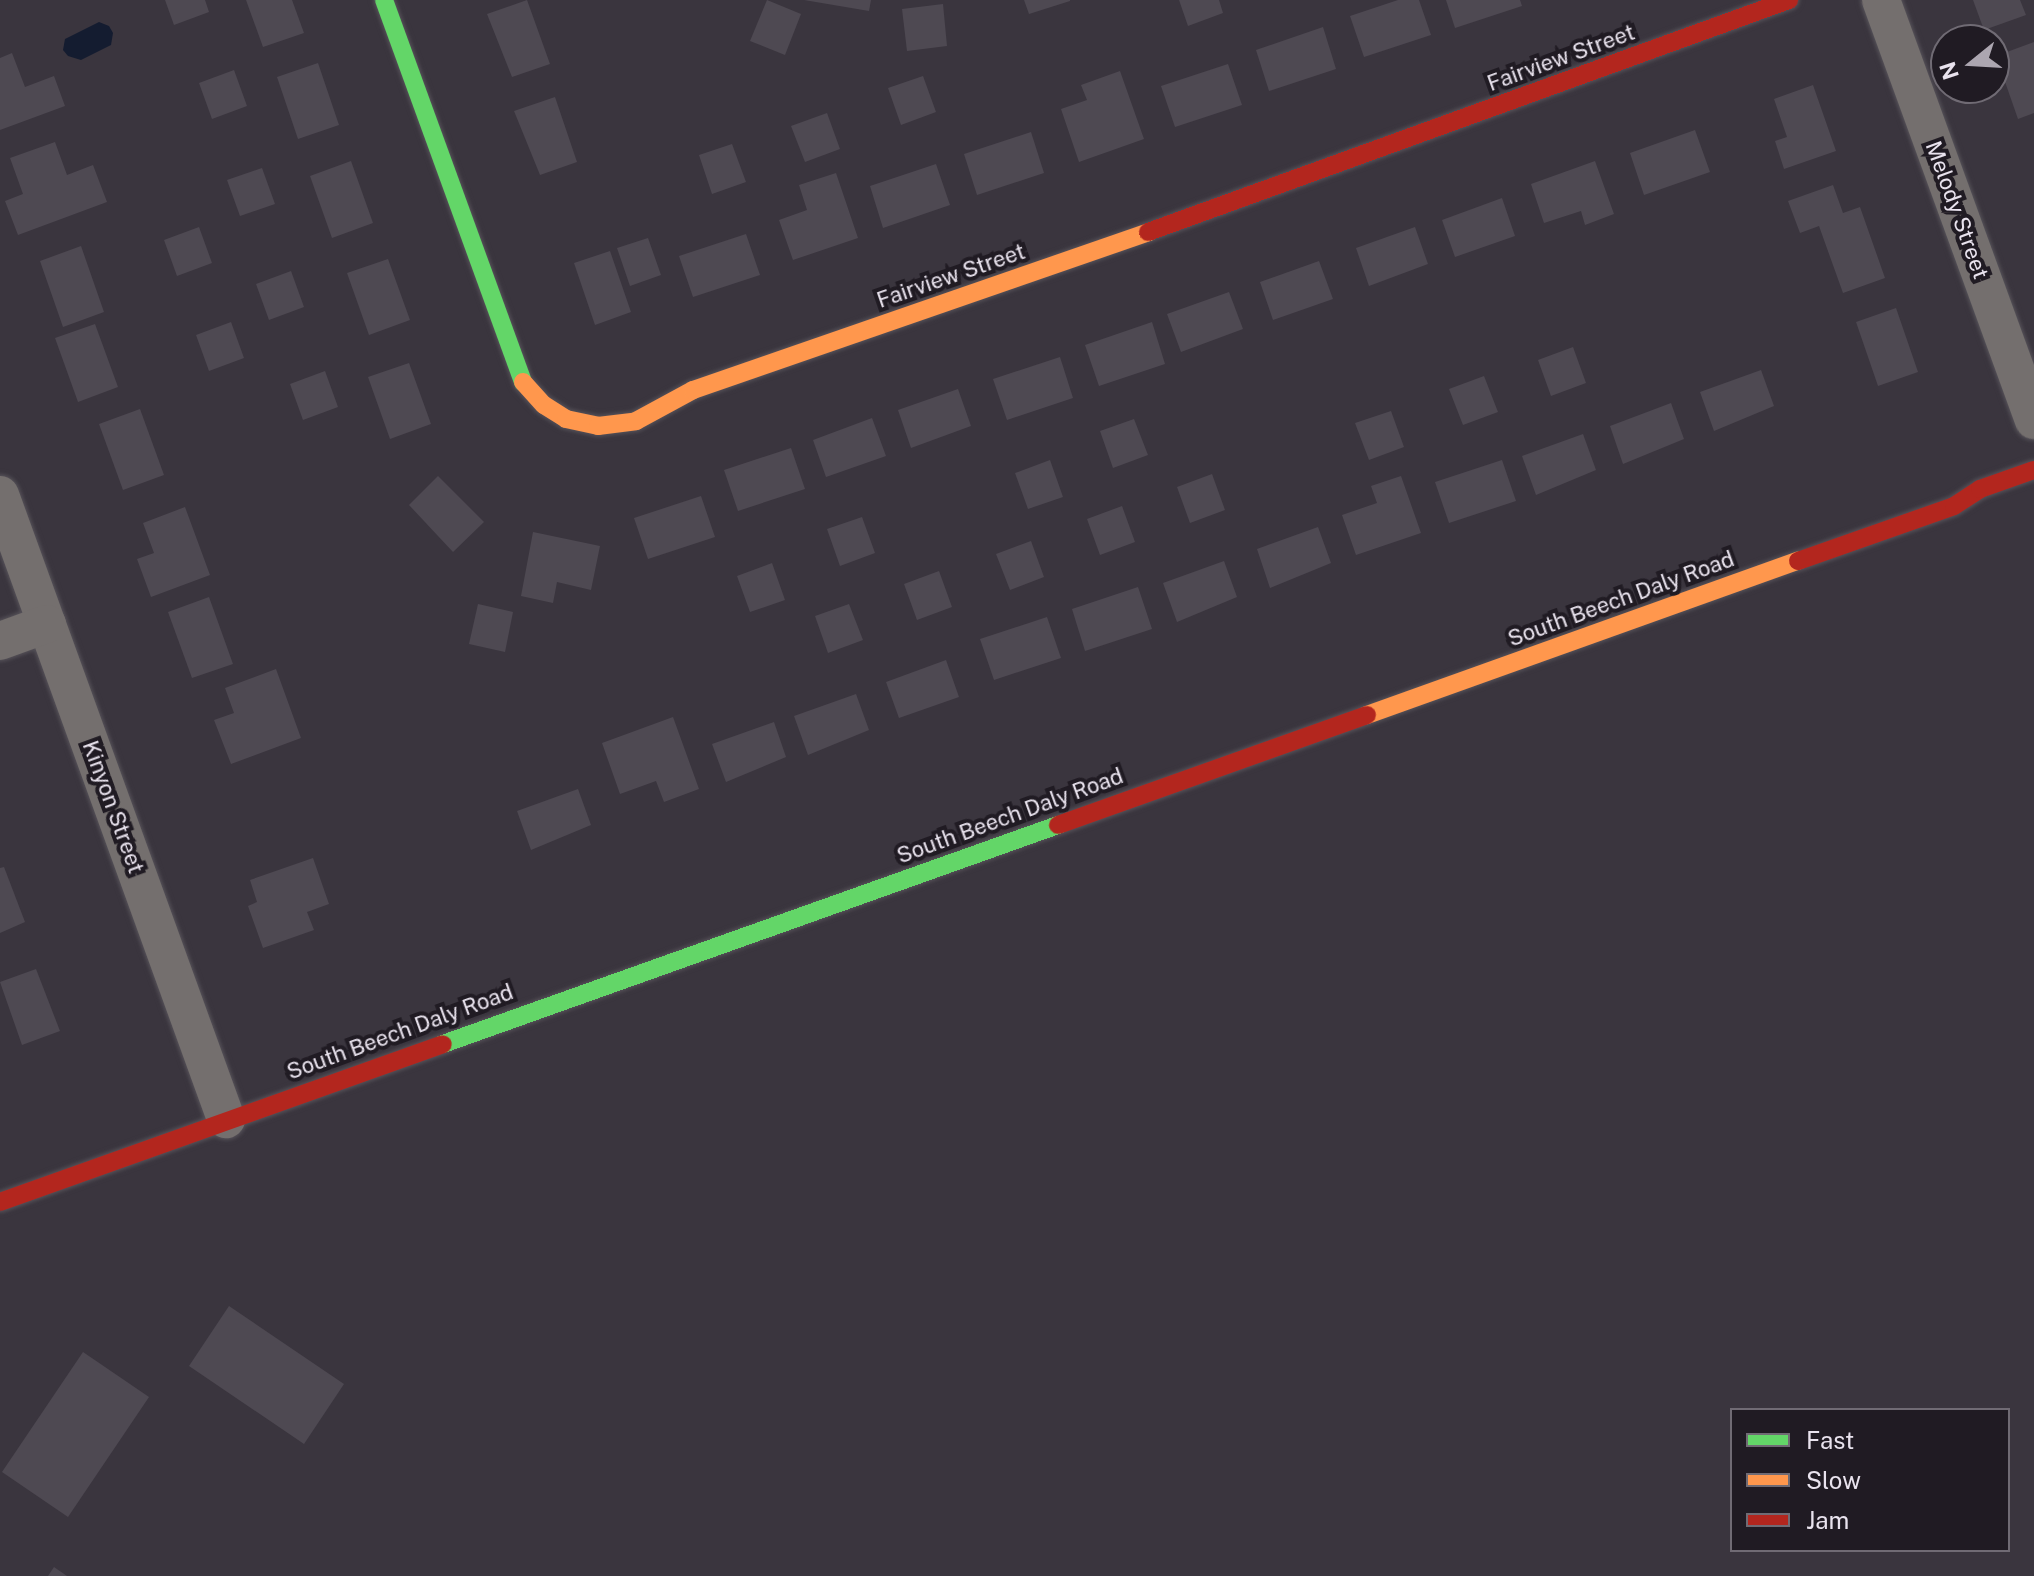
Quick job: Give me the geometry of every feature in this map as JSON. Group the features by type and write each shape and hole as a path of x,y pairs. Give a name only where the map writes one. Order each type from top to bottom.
{"street":[{"name":"Fairview Street","path":"384,0 525,387 566,419 598,426 636,421 693,390 1209,211 1789,0"},
{"name":"Melody Street","path":"1881,0 2034,420"},
{"name":"South Beech Daly Road","path":"0,1202 1954,506 1980,489 2034,470"},
{"name":"Kinyon Street","path":"0,495 226,1119"},
{"path":"0,641 47,624"}],"water":[{"path":"99,22 109,26 113,33 111,45 81,60 68,56 63,50 65,39"}],"building":[{"path":"165,0 205,0 209,12 174,25"},
{"path":"246,0 292,0 304,33 263,47"},
{"path":"527,0 550,64 512,77 487,14"},
{"path":"767,0 801,14 785,55 750,41"},
{"path":"804,0 871,0 869,11"},
{"path":"1024,0 1070,0 1070,1 1029,14"},
{"path":"1179,0 1219,0 1223,13 1188,26"},
{"path":"1398,0 1419,0 1431,35 1364,57 1350,16"},
{"path":"1446,0 1520,0 1522,6 1455,28"},
{"path":"1973,0 2020,0 2026,15 2001,24 1982,24"},
{"path":"943,4 947,46 907,51 902,9"},
{"path":"1323,27 1336,69 1269,91 1256,50"},
{"path":"2034,42 2034,113 2018,119 2010,96 2010,51"},
{"path":"12,53 25,87 54,76 65,106 0,130 0,58"},
{"path":"318,63 339,125 298,139 277,77"},
{"path":"1228,64 1242,105 1175,127 1161,86"},
{"path":"234,70 247,106 212,119 199,83"},
{"path":"1120,71 1144,139 1079,162 1061,109 1087,100 1081,85"},
{"path":"923,76 936,112 901,125 888,88"},
{"path":"1813,85 1836,151 1784,169 1775,141 1787,137 1774,99"},
{"path":"555,97 577,162 540,175 514,111"},
{"path":"827,113 840,149 805,162 791,126"},
{"path":"1695,130 1710,172 1644,195 1630,153"},
{"path":"1031,132 1044,173 977,195 964,154"},
{"path":"55,142 67,175 93,165 107,202 18,235 5,201 23,194 10,158"},
{"path":"732,144 746,182 712,194 699,155"},
{"path":"351,161 373,223 332,238 310,176"},
{"path":"1595,161 1614,214 1585,225 1581,211 1544,223 1531,184"},
{"path":"936,164 950,205 883,228 870,186"},
{"path":"262,168 275,204 240,216 227,180"},
{"path":"836,173 858,238 793,260 779,220 807,210 799,185"},
{"path":"1833,185 1843,213 1860,207 1885,278 1843,293 1819,226 1800,233 1788,201"},
{"path":"1502,198 1515,236 1455,257 1442,220"},
{"path":"199,227 212,263 177,276 164,240"},
{"path":"1415,227 1428,264 1369,286 1356,248"},
{"path":"746,234 760,275 693,297 679,256"},
{"path":"648,238 661,275 630,286 617,248"},
{"path":"81,246 104,312 63,327 40,261"},
{"path":"610,251 631,312 595,325 574,263"},
{"path":"388,259 410,320 369,335 347,273"},
{"path":"1319,261 1333,299 1273,320 1260,282"},
{"path":"291,271 304,307 269,320 256,284"},
{"path":"1229,292 1243,329 1181,352 1167,314"},
{"path":"1896,308 1918,372 1878,386 1856,322"},
{"path":"231,322 244,358 209,371 196,335"},
{"path":"1152,322 1165,364 1099,386 1085,345"},
{"path":"95,324 118,387 78,402 55,338"},
{"path":"1573,347 1586,383 1551,396 1538,360"},
{"path":"1060,357 1073,398 1007,420 993,379"},
{"path":"409,363 431,424 390,439 368,377"},
{"path":"1761,370 1774,406 1714,431 1700,392"},
{"path":"325,371 338,407 303,420 290,384"},
{"path":"1484,376 1498,412 1463,425 1449,389"},
{"path":"958,389 971,426 911,448 898,410"},
{"path":"1671,403 1684,439 1623,464 1610,426"},
{"path":"140,409 164,475 123,490 99,424"},
{"path":"1391,411 1404,447 1369,460 1355,423"},
{"path":"872,418 886,456 826,477 813,440"},
{"path":"1134,419 1148,455 1113,468 1100,431"},
{"path":"1583,434 1596,470 1536,495 1522,456"},
{"path":"791,448 805,489 738,511 724,470"},
{"path":"1050,460 1063,497 1028,509 1015,473"},
{"path":"1502,460 1516,501 1449,523 1435,482"},
{"path":"1212,474 1225,510 1190,523 1177,487"},
{"path":"438,476 484,522 453,552 409,505"},
{"path":"1401,476 1421,533 1356,555 1342,515 1377,503 1371,486"},
{"path":"701,496 715,537 648,559 634,518"},
{"path":"1122,506 1135,542 1100,555 1087,519"},
{"path":"185,507 210,575 151,597 137,559 154,553 143,523"},
{"path":"862,517 875,553 840,566 827,529"},
{"path":"1318,527 1331,563 1270,588 1257,549"},
{"path":"533,532 600,546 591,590 557,582 553,603 521,596"},
{"path":"1031,541 1044,577 1010,590 996,554"},
{"path":"1224,561 1237,597 1177,622 1163,583"},
{"path":"772,563 785,600 750,612 737,576"},
{"path":"939,571 952,607 917,620 904,584"},
{"path":"1138,587 1152,629 1085,651 1072,609"},
{"path":"209,597 233,664 192,678 168,612"},
{"path":"478,604 513,612 505,652 469,644"},
{"path":"849,604 863,640 828,653 815,616"},
{"path":"1047,617 1061,658 994,680 980,639"},
{"path":"946,660 959,697 899,718 886,682"},
{"path":"276,669 301,738 231,764 214,720 234,713 225,688"},
{"path":"856,694 869,730 808,755 794,716"},
{"path":"673,717 699,789 664,802 656,781 620,794 602,743"},
{"path":"774,722 786,757 726,782 712,744"},
{"path":"578,789 591,825 531,850 517,811"},
{"path":"313,858 329,904 307,912 314,930 263,948 248,906 257,902 250,880"},
{"path":"4,867 25,922 0,933 0,868"},
{"path":"36,969 60,1031 22,1045 0,982"},
{"path":"229,1306 344,1384 304,1444 189,1366"},
{"path":"83,1352 149,1397 68,1517 2,1472"},
{"path":"54,1567 67,1576 48,1576"}],"traffic: fast":[{"path":"384,0 523,382"},
{"path":"443,1044 1058,825"}],"traffic: slow":[{"path":"523,382 544,405 566,419 598,426 636,421 693,390 1148,232"},
{"path":"1367,715 1798,561"}],"traffic: jam":[{"path":"1148,232 1789,0"},
{"path":"1798,561 1954,506 1980,489 2034,470"},
{"path":"1058,825 1367,715"},
{"path":"0,1202 443,1044"}]}
